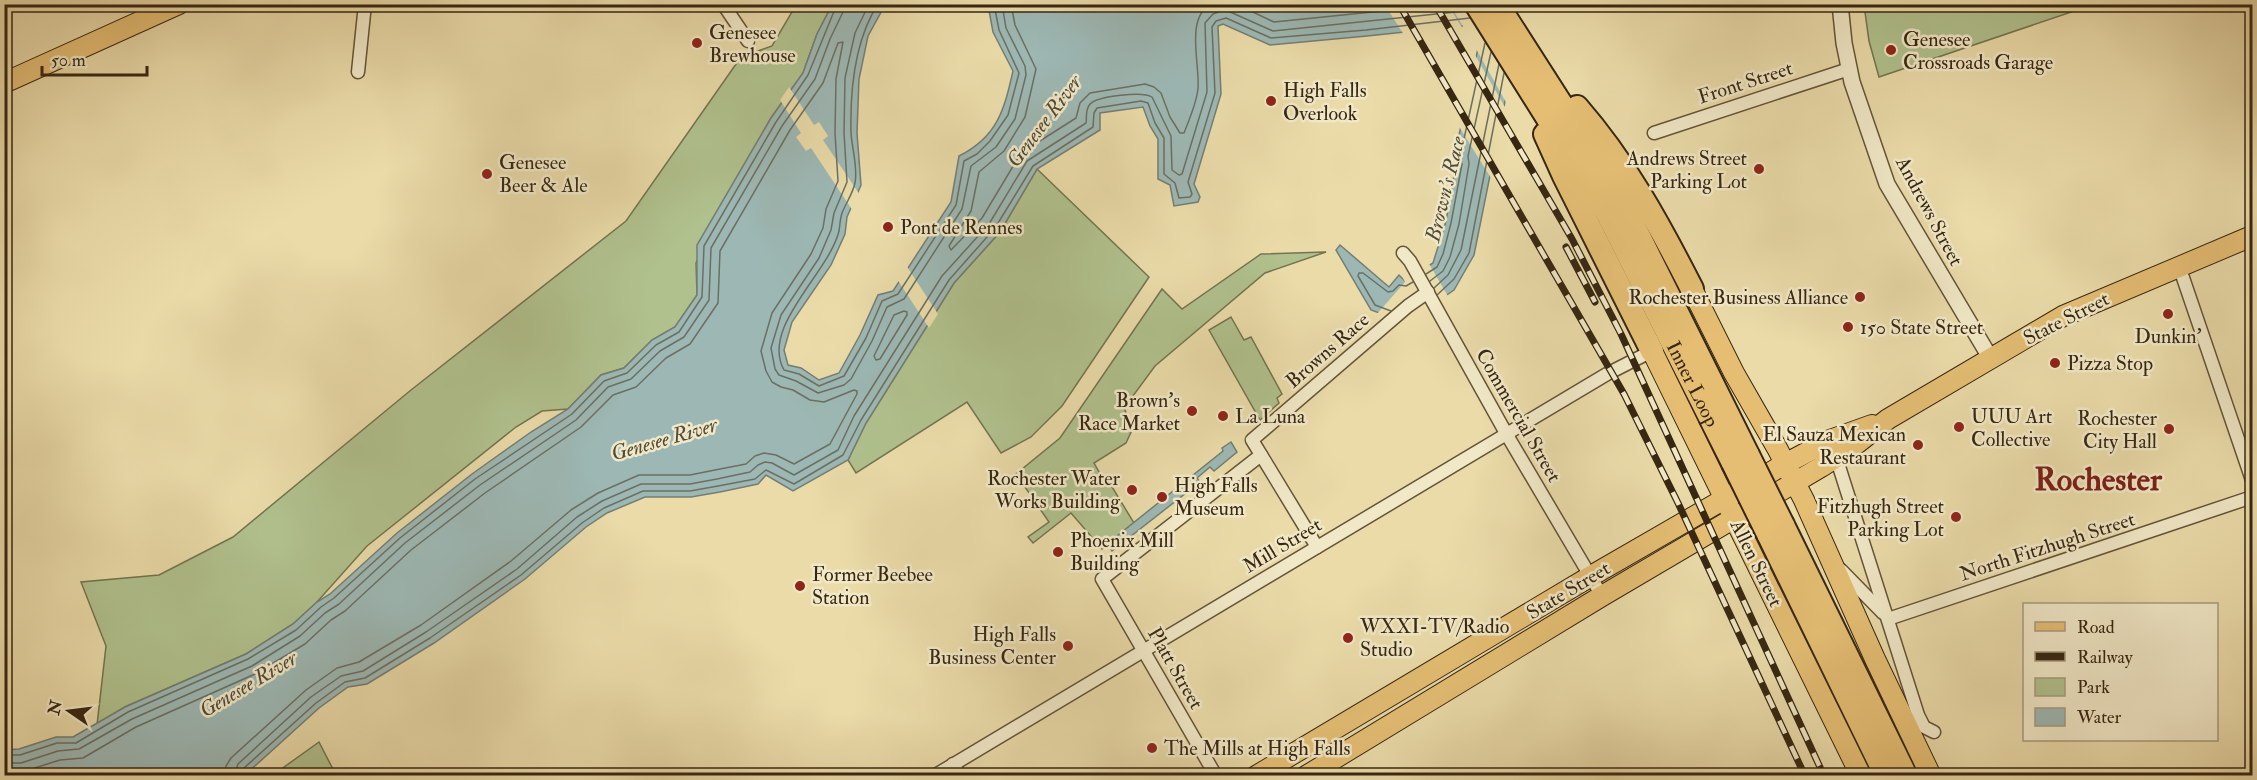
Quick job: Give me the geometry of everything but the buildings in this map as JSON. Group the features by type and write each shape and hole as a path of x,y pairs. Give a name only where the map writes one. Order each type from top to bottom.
{"highway":[{"name":"Inner Loop","path":"1476,4 1607,213 1741,459"},
{"name":"Inner Loop","path":"1497,4 1588,146 1627,212 1886,776"},
{"path":"1524,48 1585,117 1614,154 1648,206 1692,289"},
{"path":"1518,72 1564,176 1652,351"},
{"name":"Inner Loop","path":"1775,530 1906,776"}],"main road":[{"path":"4,83 180,4"},
{"name":"State Street","path":"1306,776 1602,596 1795,483 1836,457 1888,419 2073,310 2253,236"},
{"path":"1692,289 1730,366 1795,483 1930,776"},
{"name":"Allen Street","path":"1652,351 1861,776"},
{"name":"State Street","path":"1256,776 1591,576 1785,464 1830,440 1888,419"}],"street":[{"path":"358,72 365,4"},
{"path":"723,4 748,41"},
{"name":"Andrews Street","path":"1840,4 1849,69 1892,194 1990,359"},
{"name":"Front Street","path":"1654,133 1849,69"},
{"name":"Commercial Street","path":"1403,253 1428,292 1507,435 1602,596"},
{"path":"2180,266 2253,480"},
{"name":"Browns Race","path":"1261,454 1252,440 1415,300 1428,292"},
{"name":"Mill Street","path":"934,776 1607,374 1652,351"},
{"path":"1261,454 1317,547"},
{"name":"Platt Street","path":"1216,776 1102,579 1261,454"},
{"path":"1836,457 1920,720 1924,727 1934,732"},
{"name":"North Fitzhugh Street","path":"1888,619 2253,497"},
{"path":"1829,556 1888,619"},
{"path":"953,764 960,776"}],"green space":[{"path":"1864,4 2092,5 1879,77 1869,41"},
{"path":"796,5 832,5 817,34 803,73 771,118 696,263 697,295 675,327 652,340 624,368 601,375 568,409 542,411 516,427 367,546 317,602 293,624 246,654 125,707 97,725 106,646 81,582 159,575 233,537 411,390 626,221 741,57 772,46"},
{"path":"1037,169 1149,277 1062,406 1031,437 1001,453 967,402 856,473 848,460 866,423 954,283 1000,232"},
{"path":"1326,252 1265,273 1155,366 1124,408 1133,428 1126,443 1094,463 1103,479 1106,477 1134,523 1102,549 1071,513 1033,543 1028,537 1049,522 1016,474 1060,438 1162,289 1182,309 1261,254"},
{"path":"1231,317 1244,340 1251,337 1282,394 1277,398 1279,403 1260,420 1209,330"},
{"path":"319,742 336,775 273,775"}],"water":[{"name":"Genesee River","path":"832,5 885,5 868,36 859,79 857,133 861,185 847,217 845,234 831,265 792,322 784,350 788,365 801,368 819,380 839,373 878,295 893,291 951,202 959,156 982,140 997,121 1002,110 1013,71 993,32 988,5 1549,5 1523,12 1474,255 1454,290 1406,323 1371,310 1336,250 1340,245 1389,287 1399,275 1405,281 1433,263 1446,221 1456,163 1454,158 1484,21 1462,26 1270,45 1223,24 1218,26 1221,94 1194,184 1200,197 1198,202 1174,206 1170,185 1158,179 1158,139 1143,107 1100,113 1100,130 1037,169 1000,232 954,283 866,423 848,460 793,491 766,475 758,484 691,497 645,497 607,513 586,527 525,579 434,643 367,684 348,687 319,708 245,775 5,775 4,750 19,749 56,737 73,737 125,707 246,654 293,624 397,533 472,474 568,409 601,375 624,368 652,340 675,327 697,295 697,245 771,118 803,73 817,34"},
{"path":"1231,442 1237,452 1214,471 1210,467 1197,478 1200,482 1112,551 1107,544 1223,451 1222,448"}],"pier":[{"path":"1385,5 1448,5 1463,29 1404,35"},
{"path":"1450,5 1522,5 1527,14 1507,104 1475,47 1480,25 1464,28"},
{"path":"1475,55 1506,109 1491,178 1458,125"},
{"path":"789,87 814,125 819,122 828,136 823,140 860,195 853,211 811,148 806,151 796,137 801,133 780,100"},
{"path":"1428,262 1449,298 1407,326 1376,315 1405,282 1403,278"},
{"path":"906,265 938,314 929,328 897,279"}],"railway":[{"path":"1399,4 1624,394 1678,503 1805,776"},
{"path":"1435,4 1572,239 1621,334 1824,776"},
{"path":"1566,247 1595,302"}],"place":[{"name":"Genesee Brewhouse","path":"697,43"},
{"name":"Genesee Crossroads Garage","path":"1891,50"},
{"name":"High Falls Overlook","path":"1271,101"},
{"name":"Andrews Street Parking Lot","path":"1759,169"},
{"name":"Genesee Beer & Ale","path":"487,174"},
{"name":"Pont de Rennes","path":"888,227"},
{"name":"Rochester Business Alliance","path":"1860,297"},
{"name":"Dunkin'","path":"2168,314"},
{"name":"150 State Street","path":"1848,327"},
{"name":"Pizza Stop","path":"2055,363"},
{"name":"Brown's Race Market","path":"1192,411"},
{"name":"La Luna","path":"1223,416"},
{"name":"UUU Art Collective","path":"1959,427"},
{"name":"Rochester City Hall","path":"2169,429"},
{"name":"El Sauza Mexican Restaurant","path":"1918,445"},
{"name":"Rochester Water Works Building","path":"1132,490"},
{"name":"High Falls Museum","path":"1162,497"},
{"name":"Fitzhugh Street Parking Lot","path":"1956,517"},
{"name":"Phoenix Mill Building","path":"1058,552"},
{"name":"Former Beebee Station","path":"800,586"},
{"name":"WXXI-TV/Radio Studio","path":"1348,638"},
{"name":"High Falls Business Center","path":"1068,646"},
{"name":"The Mills at High Falls","path":"1152,748"}],"district":[{"name":"Rochester","path":"2098,479"}],"water label":[{"name":"Brown's Race","path":"1445,189"}]}
